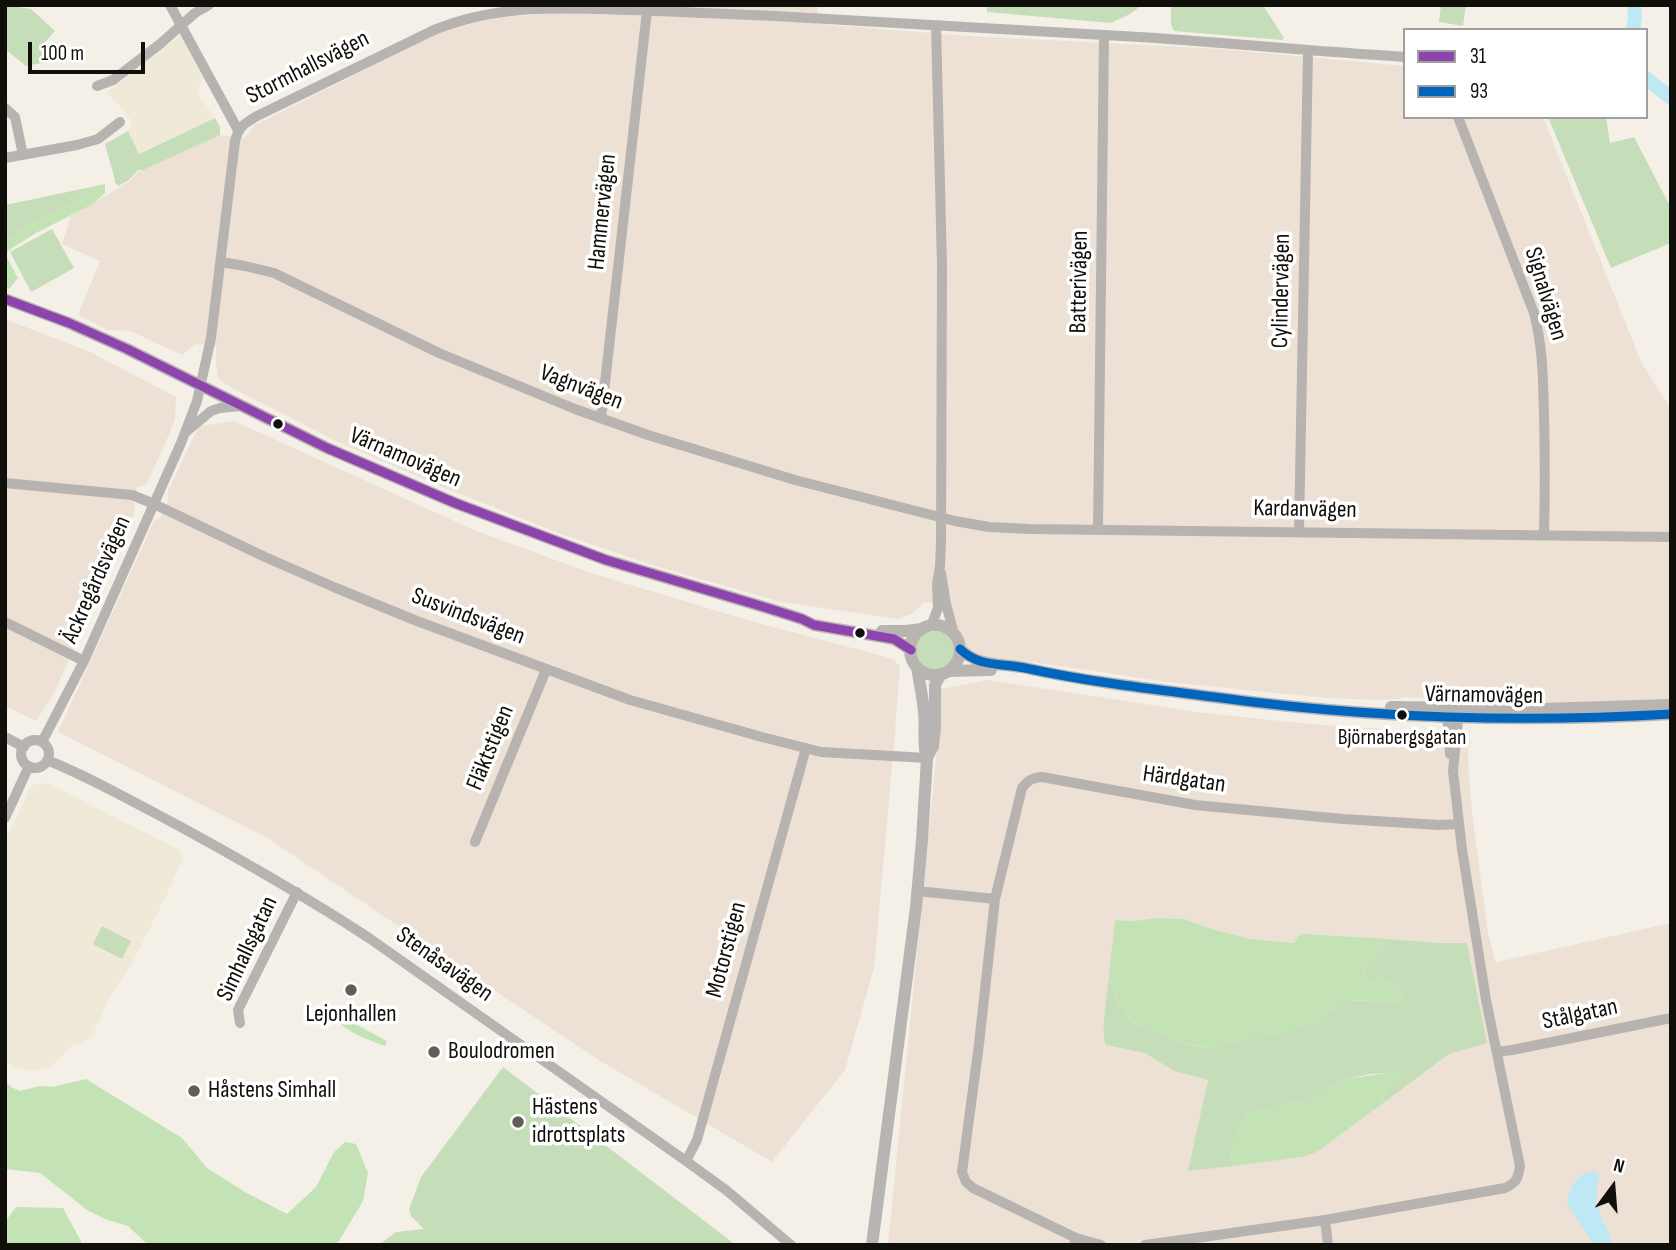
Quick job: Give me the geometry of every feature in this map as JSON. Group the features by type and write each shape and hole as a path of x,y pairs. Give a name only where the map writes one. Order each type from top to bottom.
{"main road":[{"name":"Värnamovägen","path":"5,299 127,349 327,448 455,503 606,560 802,619 866,630 905,631 943,627 954,634"},
{"name":"Värnamovägen","path":"802,619 814,625 894,639 911,650"},
{"path":"872,1245 922,840 927,758 924,748 924,709 917,667 911,650 914,638 927,628"},
{"path":"927,758 933,746 935,685 958,661 960,649 954,634"},
{"name":"Värnamovägen","path":"960,649 978,662 1025,667 1061,676"},
{"name":"Värnamovägen","path":"917,667 928,674 988,670 1061,676 1280,706 1453,713 1511,719 1671,714"},
{"name":"Värnamovägen","path":"1453,713 1671,705"}],"street":[{"path":"170,5 238,130"},
{"path":"97,86 113,80 195,13 209,5"},
{"name":"Stormhallsvägen","path":"201,385 211,338 238,130 257,116 420,36 462,19 509,10 544,8 686,11 1156,38 1403,57"},
{"name":"Hammervägen","path":"601,418 647,11"},
{"path":"927,628 938,608 941,517 942,266 936,25"},
{"name":"Batterivägen","path":"1098,529 1104,36"},
{"name":"Cylindervägen","path":"1299,531 1308,51"},
{"path":"5,108 15,117 23,155"},
{"name":"Signalvägen","path":"1459,119 1534,313 1540,335 1543,355 1544,534"},
{"path":"5,158 98,139 120,122"},
{"name":"Vagnvägen","path":"221,262 274,273 439,353 601,418 795,480 941,517"},
{"name":"Äckregårdsvägen","path":"42,742 85,662 186,432 201,385"},
{"name":"Äckregårdsvägen","path":"186,432 211,411 244,406"},
{"name":"Susvindsvägen","path":"5,483 131,495 336,588 630,700 821,752 927,758"},
{"name":"Kardanvägen","path":"941,517 989,527 1671,537"},
{"path":"940,566 954,634"},
{"path":"5,622 85,662"},
{"name":"Fläktstigen","path":"475,842 546,670"},
{"path":"1145,1245 1325,1220 1515,1184 1520,1167 1486,1000 1450,762 1453,713"},
{"path":"5,737 24,747"},
{"path":"33,741 42,742 49,751 47,760 39,767 29,766 22,758 24,747 33,741"},
{"name":"Motorstigen","path":"687,1161 697,1140 806,748"},
{"name":"Stenåsavägen","path":"47,760 83,775 297,892 369,938 687,1161 791,1245"},
{"path":"5,818 29,766"},
{"name":"Härdgatan","path":"1075,1241 973,1188 963,1178 962,1166 995,899 1022,788 1032,778 1042,777 1195,805 1343,819 1459,824"},
{"path":"917,891 995,899"},
{"name":"Simhallsgatan","path":"240,1023 238,1010 297,892"},
{"name":"Stålgatan","path":"1497,1052 1671,1018"},
{"path":"1325,1220 1328,1245"},
{"path":"1075,1241 1101,1245"}],"shaded area":[{"path":"535,5 818,5 817,24 970,36 1221,49 1403,66 1403,119 1544,119 1642,364 1671,409 1671,701 1557,705 1454,703 1430,698 1403,697 1377,700 1325,698 1167,682 1026,661 979,657 967,650 957,629 950,604 924,602 912,614 898,619 781,602 652,565 561,534 338,442 230,387 218,378 216,346 195,344 182,355 130,331 108,330 78,315 100,261 62,244 71,216 130,181 138,172 220,135 244,138 255,125 430,37 482,20 534,15"},
{"path":"181,35 203,78 198,88 200,97 215,118 138,154 128,131 132,121 107,92"},
{"path":"5,319 90,352 176,397 175,419 165,444 146,485 137,487 130,526 53,695 36,721 5,706"},
{"path":"234,421 474,530 591,573 747,620 894,659 900,667 874,968 845,1070 772,1162 597,1059 264,836 58,732 154,521 160,518 169,499 167,493 195,434 201,426"},
{"path":"988,680 1204,713 1310,724 1432,732 1446,738 1471,740 1468,749 1473,820 1488,932 1495,961 1671,923 1671,1245 888,1245 941,689","holes":["1184,919 1250,939 1294,943 1298,936 1306,934 1467,943 1486,1042 1449,1054 1317,1152 1189,1171 1208,1080 1174,1071 1104,1032 1115,920"]},
{"path":"48,783 179,850 183,858 133,961 108,1001 92,1036 83,1043 73,1044 58,1061 48,1067 33,1071 16,1068 5,1062 5,840 32,785"}],"green space":[{"path":"5,5 31,9 55,31 39,49 52,61 26,66 5,49"},
{"path":"987,5 1142,5 1111,23 987,12"},
{"path":"1171,5 1263,5 1284,38 1282,40 1174,31 1171,25"},
{"path":"1441,5 1466,5 1463,26 1439,22"},
{"path":"215,118 220,127 220,135 138,170 129,180 118,186 114,181 105,144 128,131 139,154"},
{"path":"1549,119 1606,119 1610,143 1634,137 1671,208 1671,243 1611,268"},
{"path":"105,184 105,193 93,204 36,233 5,254 5,241 33,223 75,203 91,187"},
{"path":"91,187 75,203 33,223 5,241 5,205"},
{"path":"52,229 74,268 31,292 10,252"},
{"path":"5,254 18,278 9,289 5,287"},
{"path":"935,631 949,637 955,651 949,665 935,671 921,665 915,651 921,637"},
{"path":"1184,919 1250,939 1294,943 1298,936 1306,934 1387,939 1363,969 1368,981 1383,978 1395,985 1404,996 1396,1004 1345,1000 1313,1024 1279,1035 1210,1048 1180,1043 1133,1023 1117,1001 1109,975 1115,920"},
{"path":"102,926 131,941 122,959 93,944"},
{"path":"1387,939 1467,943 1487,1043 1449,1054 1382,1104 1384,1094 1405,1072 1347,1079 1310,1099 1245,1114 1232,1146 1233,1166 1188,1171 1208,1080 1174,1071 1145,1053 1106,1045 1104,1022 1109,975 1117,1001 1133,1023 1180,1043 1209,1048 1313,1024 1345,1000 1396,1004 1404,996 1395,985 1383,978 1368,981 1363,969"},
{"path":"335,1007 349,1014 357,1025 387,1041 385,1046 354,1033 339,1023 334,1018"},
{"name":"Hästens idrottsplats","path":"503,1067 736,1245 379,1245 396,1232 424,1229 411,1216 409,1209 421,1177"},
{"path":"1406,1072 1384,1094 1382,1104 1317,1152 1302,1157 1233,1166 1233,1139 1245,1114 1310,1099 1347,1079"},
{"path":"86,1079 182,1138 207,1168 287,1214 316,1187 334,1152 345,1142 356,1144 368,1173 363,1201 335,1245 148,1245 128,1226 87,1210 40,1173 5,1169 5,1081 20,1091"},
{"path":"16,1207 63,1208 83,1245 5,1245 5,1222"}],"water":[{"path":"1595,1171 1599,1175 1598,1206 1612,1245 1594,1245 1567,1203 1575,1181 1583,1174"}],"waterway":[{"path":"1633,28 1634,5"},
{"path":"1648,80 1671,98"}],"transit line":[{"name":"31","path":"5,299 127,349 327,448 455,503 606,560 764,607 814,625 894,639 911,650"},
{"name":"93","path":"960,649 976,660 1075,678 1328,710 1499,718 1671,714"}],"place":[{"name":"Björnabergsgatan","path":"1402,715"},
{"name":"Lejonhallen","path":"351,990"},
{"name":"Boulodromen","path":"434,1052"},
{"name":"Håstens Simhall","path":"194,1091"},
{"name":"Hästens idrottsplats","path":"518,1122"}]}
